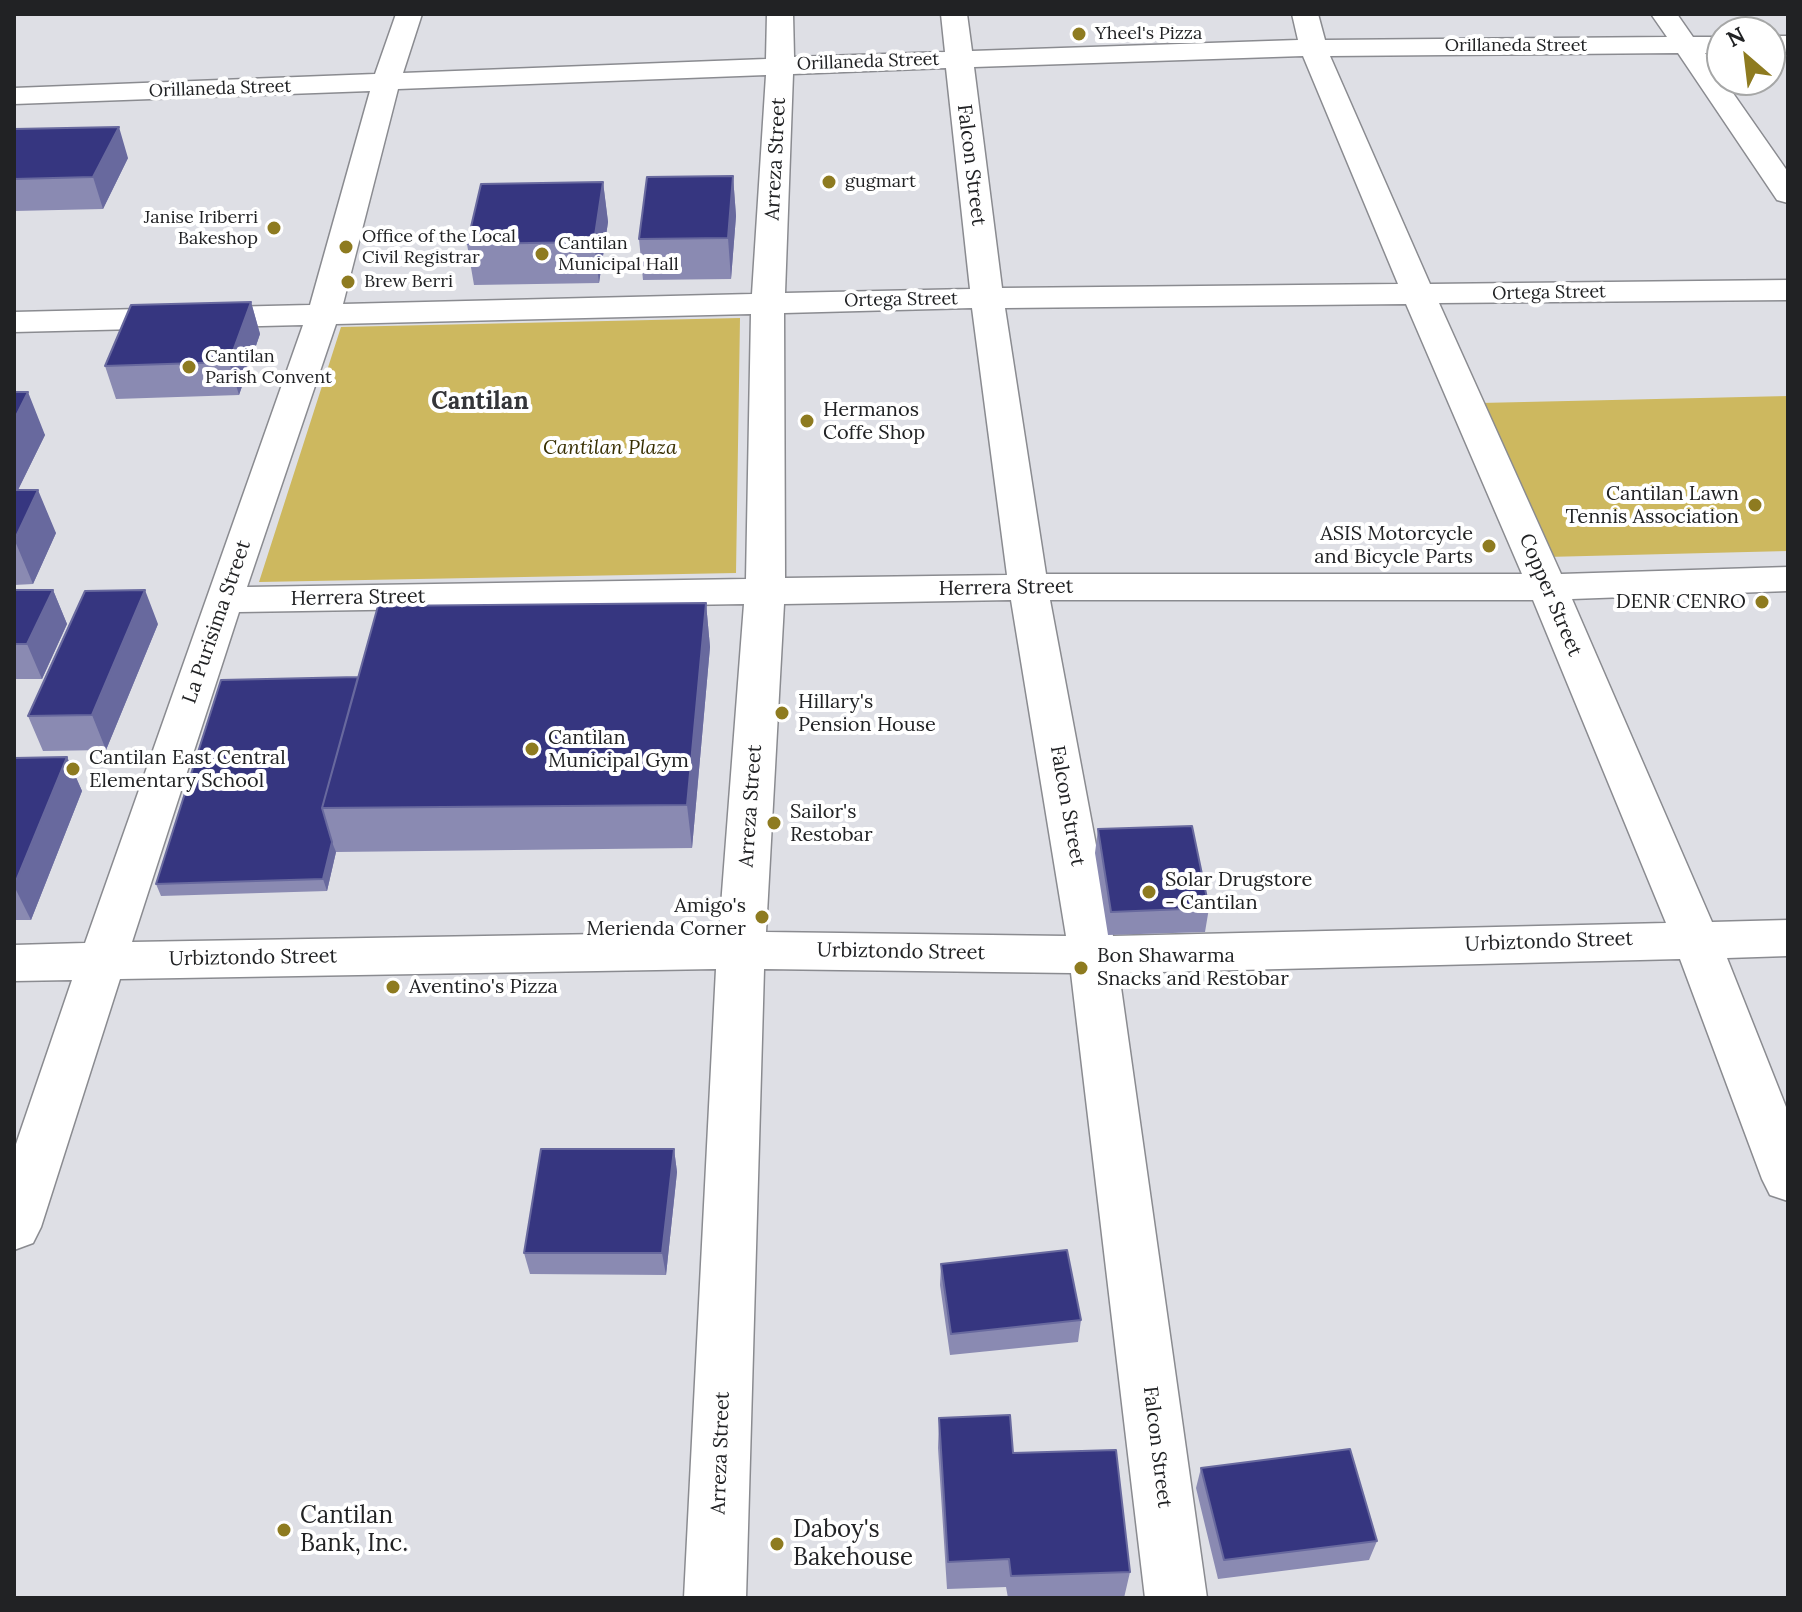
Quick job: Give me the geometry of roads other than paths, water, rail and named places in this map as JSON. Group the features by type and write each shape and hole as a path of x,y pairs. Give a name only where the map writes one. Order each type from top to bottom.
{"street":[{"name":"La Purisima Street","path":"14,1227 223,600 324,312 386,83 409,14"},
{"name":"Arreza Street","path":"715,1598 741,950 765,593 768,302 780,14"},
{"name":"Falcon Street","path":"954,14 987,298 1028,587 1093,955 1176,1598"},
{"path":"1664,14 1788,194"},
{"name":"Orillaneda Street","path":"14,96 958,60 1309,31 1706,45"},
{"name":"Copper Street","path":"1309,31 1416,294 1547,587 1696,938 1788,1179"},
{"name":"Ortega Street","path":"14,322 987,298 1788,290"},
{"name":"Herrera Street","path":"223,600 1028,587 1547,587 1788,579"},
{"name":"Urbiztondo Street","path":"14,963 741,950 1093,955 1788,938"}],"place":[{"name":"Yheel's Pizza","path":"1079,34"},
{"name":"gugmart","path":"829,182"},
{"name":"Janise Iriberri Bakeshop","path":"274,228"},
{"name":"Office of the Local Civil Registrar","path":"346,247"},
{"name":"Cantilan Municipal Hall","path":"542,254"},
{"name":"Brew Berri","path":"348,282"},
{"name":"Cantilan Parish Convent","path":"189,367"},
{"name":"Hermanos Coffe Shop","path":"807,421"},
{"name":"Cantilan Lawn Tennis Association","path":"1755,505"},
{"name":"ASIS Motorcycle and Bicycle Parts","path":"1489,546"},
{"name":"DENR CENRO","path":"1762,602"},
{"name":"Hillary's Pension House","path":"782,713"},
{"name":"Cantilan Municipal Gym","path":"532,749"},
{"name":"Cantilan East Central Elementary School","path":"73,769"},
{"name":"Sailor's Restobar","path":"774,823"},
{"name":"Solar Drugstore - Cantilan","path":"1149,892"},
{"name":"Amigo's Merienda Corner","path":"762,917"},
{"name":"Bon Shawarma Snacks and Restobar","path":"1081,968"},
{"name":"Aventino's Pizza","path":"393,987"},
{"name":"Cantilan Bank, Inc.","path":"284,1530"},
{"name":"Daboy's Bakehouse","path":"777,1544"}],"district":[{"name":"Cantilan","path":"480,402"}],"park label":[{"name":"Cantilan Plaza","path":"610,448"}]}
